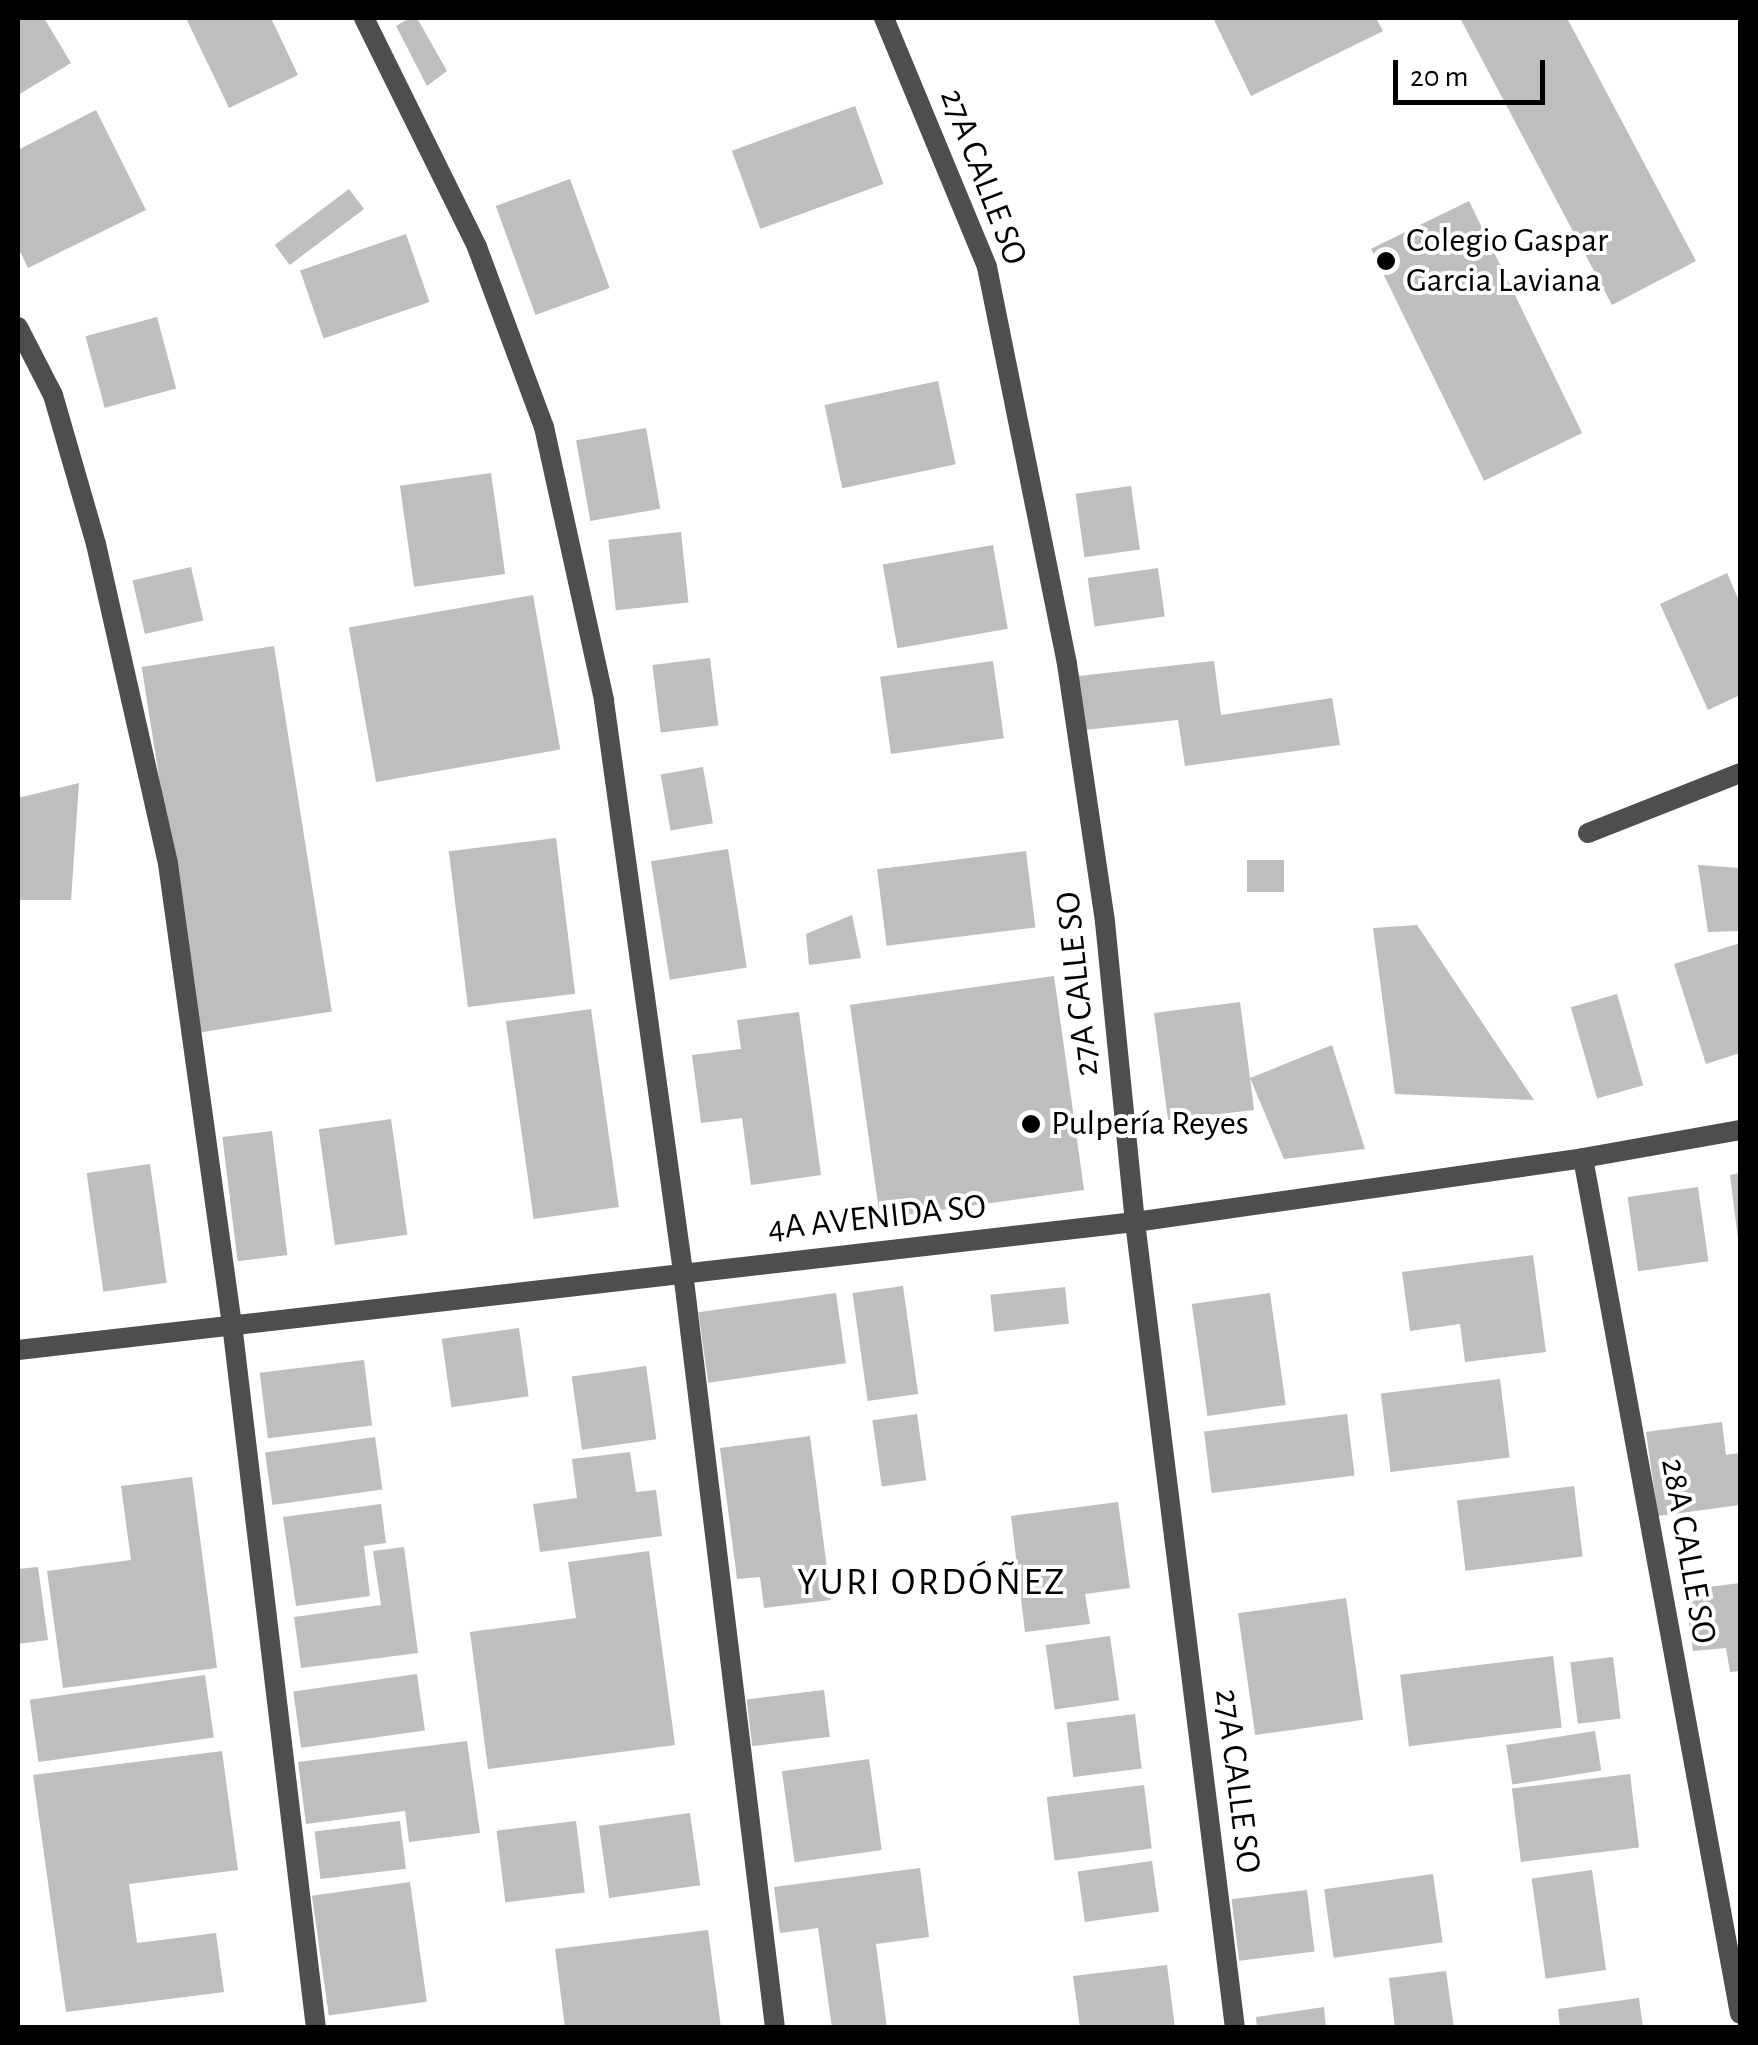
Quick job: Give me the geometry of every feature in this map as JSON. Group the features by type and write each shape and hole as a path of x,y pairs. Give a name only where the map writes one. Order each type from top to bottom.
{"street":[{"path":"364,18 476,247 544,427 604,702 682,1272 775,2028"},
{"name":"27A CALLE SO","path":"884,18 986,267 1067,664 1100,886 1135,1222 1236,2028"},
{"path":"18,327 54,395 96,544 168,864 232,1324 316,2028"},
{"path":"1588,833 1740,773"},
{"name":"4A AVENIDA SO","path":"18,1350 1135,1222 1583,1158 1740,1130"},
{"name":"28A CALLE SO","path":"1583,1158 1740,2014"}],"building":[{"path":"18,18 44,18 71,63 18,95"},
{"path":"186,18 271,18 298,75 229,108"},
{"path":"417,18 447,71 427,86 396,26"},
{"path":"1213,18 1376,18 1383,31 1251,96"},
{"path":"1460,18 1567,18 1696,261 1612,305"},
{"path":"855,106 883,184 760,229 732,151"},
{"path":"96,110 146,210 28,268 18,247 18,150"},
{"path":"570,179 610,288 535,315 496,206"},
{"path":"349,189 364,209 290,265 275,245"},
{"path":"1469,201 1582,433 1484,481 1371,249"},
{"path":"406,234 429,302 324,339 300,270"},
{"path":"157,317 176,388 105,408 86,336"},
{"path":"938,381 956,464 842,488 825,405"},
{"path":"646,428 660,509 590,521 576,440"},
{"path":"491,473 505,574 414,587 400,486"},
{"path":"1131,486 1140,549 1084,557 1076,494"},
{"path":"681,532 688,603 616,610 608,540"},
{"path":"993,545 1008,629 897,648 883,564"},
{"path":"191,567 203,621 145,634 133,580"},
{"path":"1158,568 1165,617 1095,626 1088,578"},
{"path":"1727,573 1740,603 1740,695 1708,710 1660,604"},
{"path":"533,595 560,750 376,782 349,627"},
{"path":"274,646 332,1011 200,1032 142,667"},
{"path":"710,658 718,725 661,733 652,665"},
{"path":"993,661 1004,738 891,754 880,677"},
{"path":"1214,661 1221,715 1332,698 1340,745 1185,766 1178,720 1084,730 1078,676"},
{"path":"703,767 713,823 671,831 661,774"},
{"path":"79,783 71,900 18,900 18,798"},
{"path":"556,838 575,994 468,1007 449,851"},
{"path":"728,849 747,968 670,980 651,861"},
{"path":"1026,851 1035,927 887,946 877,869"},
{"path":"1247,860 1284,860 1284,892 1247,892"},
{"path":"1698,865 1740,868 1740,931 1708,932"},
{"path":"852,915 861,958 809,965 806,934"},
{"path":"1417,925 1534,1100 1395,1094 1373,928"},
{"path":"1740,943 1740,1053 1706,1064 1674,964"},
{"path":"1054,976 1084,1190 880,1219 850,1005"},
{"path":"1617,994 1643,1085 1597,1099 1571,1007"},
{"path":"1240,1002 1254,1110 1168,1120 1154,1013"},
{"path":"591,1009 619,1207 534,1219 506,1021"},
{"path":"799,1012 821,1175 751,1185 742,1118 701,1123 692,1055 741,1049 737,1020"},
{"path":"1332,1045 1365,1149 1284,1159 1250,1078"},
{"path":"391,1119 407,1235 335,1245 319,1129"},
{"path":"272,1131 287,1255 238,1261 222,1137"},
{"path":"150,1164 167,1283 103,1292 87,1173"},
{"path":"1740,1173 1740,1239 1738,1239 1730,1175"},
{"path":"1698,1187 1708,1261 1638,1271 1628,1197"},
{"path":"1533,1255 1546,1352 1465,1362 1460,1324 1410,1331 1402,1272"},
{"path":"903,1286 918,1394 868,1401 852,1293"},
{"path":"1065,1287 1069,1324 994,1332 990,1295"},
{"path":"836,1293 846,1363 708,1383 698,1312"},
{"path":"1270,1293 1286,1405 1207,1416 1192,1304"},
{"path":"519,1328 529,1396 451,1407 442,1339"},
{"path":"364,1360 372,1426 268,1438 260,1373"},
{"path":"646,1366 656,1439 582,1450 572,1376"},
{"path":"1500,1379 1510,1457 1391,1472 1381,1394"},
{"path":"917,1414 926,1480 882,1487 872,1420"},
{"path":"1347,1414 1355,1476 1212,1493 1204,1432"},
{"path":"1722,1422 1726,1455 1740,1453 1740,1505 1658,1516 1646,1432"},
{"path":"810,1436 831,1600 764,1608 760,1577 737,1579 720,1448"},
{"path":"375,1437 382,1489 272,1505 265,1452"},
{"path":"630,1452 636,1492 656,1490 662,1536 540,1552 533,1504 577,1498 572,1459"},
{"path":"192,1477 217,1668 63,1688 47,1571 131,1560 121,1486"},
{"path":"1574,1486 1583,1556 1466,1571 1457,1500"},
{"path":"1118,1502 1130,1588 1085,1594 1090,1624 1025,1632 1011,1516"},
{"path":"381,1504 386,1543 364,1546 370,1596 296,1606 283,1517"},
{"path":"404,1547 418,1653 301,1668 294,1617 381,1605 373,1551"},
{"path":"649,1551 675,1745 488,1769 470,1632 576,1618 568,1562"},
{"path":"38,1567 48,1640 18,1644 18,1569"},
{"path":"1740,1583 1740,1671 1730,1672 1726,1648 1693,1651 1684,1590"},
{"path":"1346,1598 1363,1720 1255,1735 1238,1613"},
{"path":"1110,1636 1119,1700 1055,1709 1046,1645"},
{"path":"1553,1656 1562,1727 1409,1746 1400,1675"},
{"path":"1613,1657 1621,1719 1578,1724 1570,1662"},
{"path":"417,1674 425,1730 301,1748 293,1691"},
{"path":"205,1675 214,1737 38,1762 30,1700"},
{"path":"824,1690 830,1737 752,1746 747,1700"},
{"path":"1135,1714 1142,1769 1073,1777 1067,1722"},
{"path":"1595,1731 1601,1771 1512,1785 1506,1745"},
{"path":"467,1741 480,1833 409,1842 405,1811 306,1824 298,1762"},
{"path":"222,1751 238,1870 129,1884 137,1943 216,1933 224,1992 66,2012 33,1775"},
{"path":"869,1759 882,1850 795,1862 782,1771"},
{"path":"1630,1774 1639,1847 1521,1862 1512,1789"},
{"path":"1144,1785 1152,1849 1055,1860 1047,1797"},
{"path":"690,1813 700,1885 609,1898 599,1826"},
{"path":"400,1821 406,1869 320,1879 315,1831"},
{"path":"576,1821 585,1892 505,1902 497,1831"},
{"path":"1152,1861 1159,1912 1085,1922 1078,1871"},
{"path":"920,1868 929,1937 876,1944 887,2028 832,2028 818,1928 780,1933 774,1887"},
{"path":"1592,1870 1606,1970 1546,1979 1532,1878"},
{"path":"1433,1874 1443,1942 1334,1958 1324,1889"},
{"path":"410,1882 427,2002 329,2016 312,1896"},
{"path":"1307,1890 1315,1952 1239,1961 1232,1899"},
{"path":"708,1930 721,2028 565,2028 555,1949"},
{"path":"1167,1965 1175,2028 1080,2028 1073,1976"},
{"path":"1446,1971 1454,2028 1395,2028 1389,1978"},
{"path":"1639,1998 1643,2028 1560,2028 1558,2009"},
{"path":"1324,2007 1326,2028 1257,2028 1256,2017"}],"place":[{"name":"Colegio Gaspar Garcia Laviana","path":"1386,261"},
{"name":"Pulpería Reyes","path":"1031,1124"}],"district":[{"name":"YURI ORDÓÑEZ","path":"932,1584"}]}
